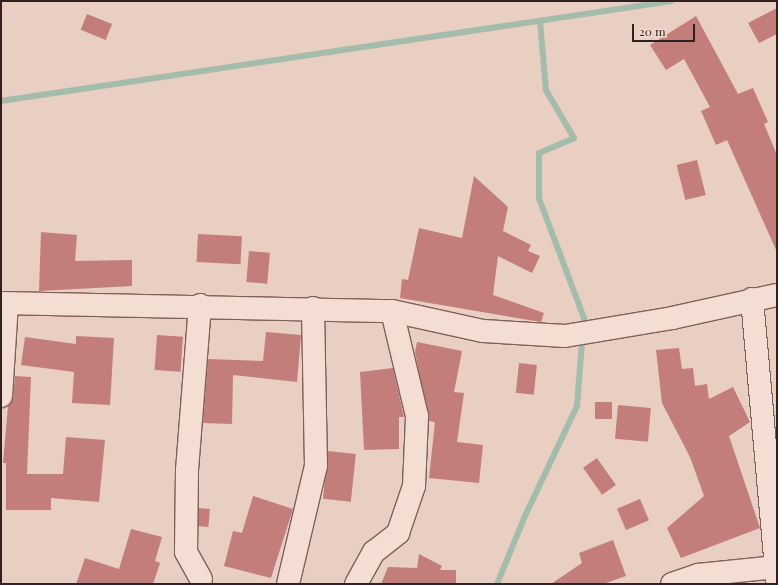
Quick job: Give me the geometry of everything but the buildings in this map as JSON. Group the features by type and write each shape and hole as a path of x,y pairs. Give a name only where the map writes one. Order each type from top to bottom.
{"street":[{"path":"1,396 4,303 200,305 392,311 483,330 565,336 592,334 777,294"},
{"path":"672,584 776,572 752,299"},
{"path":"200,305 187,470 186,552 201,579"},
{"path":"288,584 316,466 313,308"},
{"path":"356,584 374,552 398,533 414,486 417,416 392,311"}],"waterway":[{"path":"1,101 672,1"},
{"path":"497,584 525,516 577,406 584,318 539,198 539,153 574,138 546,90 540,21"}]}
